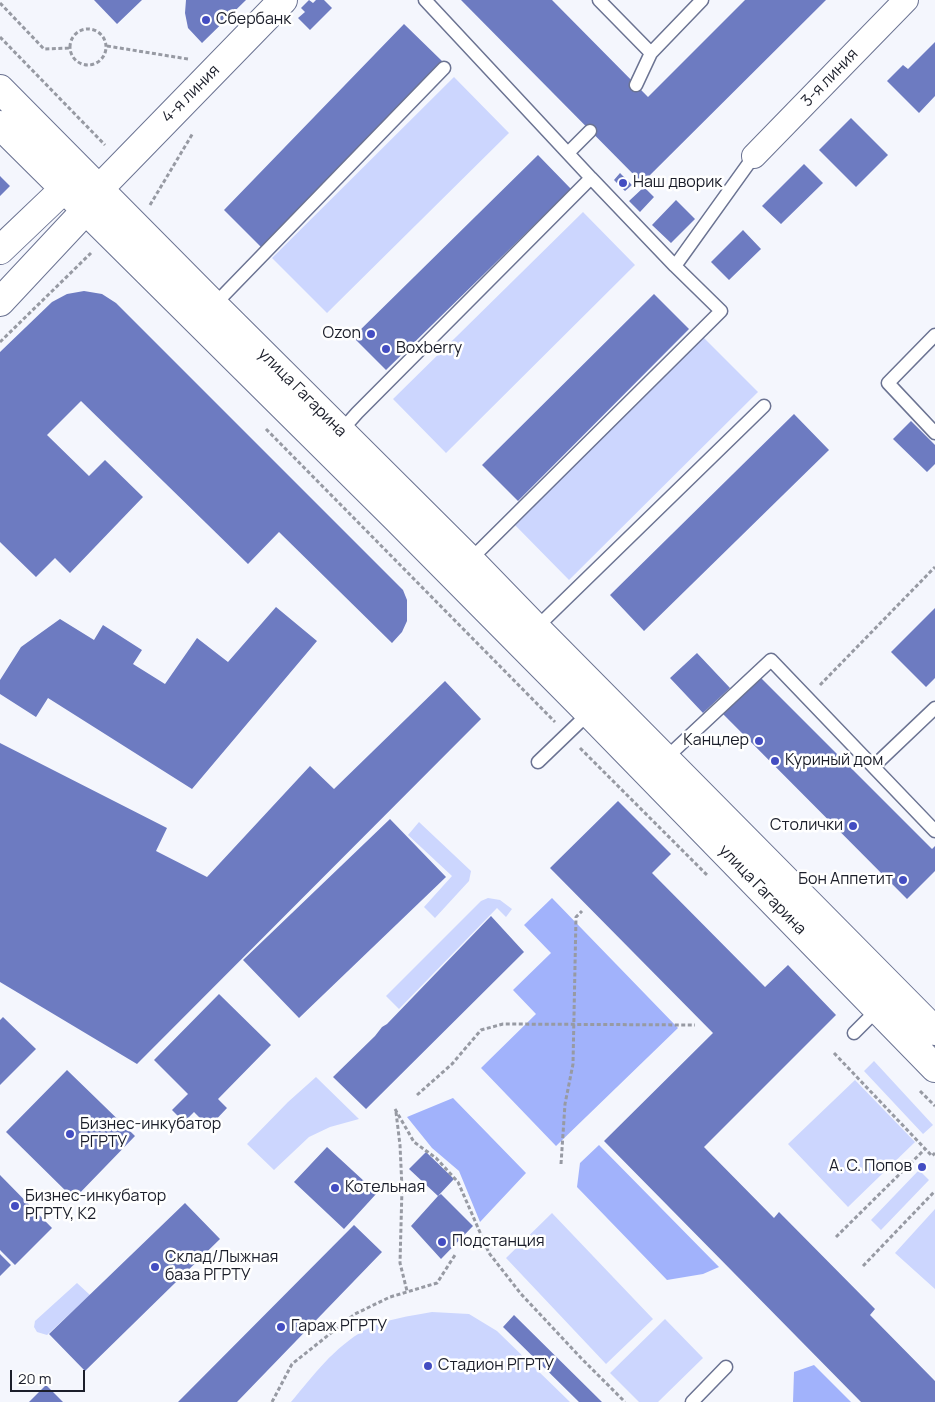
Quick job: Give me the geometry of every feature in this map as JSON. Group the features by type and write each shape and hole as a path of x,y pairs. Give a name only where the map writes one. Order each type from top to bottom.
{"main road":[{"name":"4-я линия","path":"0,302 124,164 283,0"},
{"name":"улица Гагарина","path":"0,89 85,209 382,504 597,705 878,1009 935,1068"},
{"path":"0,125 85,209"},
{"path":"0,250 64,189"},
{"name":"улица Гагарина","path":"85,209 214,305 536,628 597,705 666,758 935,1030"}],"street":[{"name":"3-я линия","path":"754,156 906,0"}],"lane":[{"path":"425,0 674,266 721,311 470,560"},
{"path":"599,0 651,53"},
{"path":"636,85 651,53 702,0"},
{"path":"214,305 444,68"},
{"path":"568,153 590,131"},
{"path":"674,266 754,156"},
{"path":"341,431 591,178"},
{"path":"935,336 888,383 935,433"},
{"path":"536,628 764,406"},
{"path":"666,758 771,660 935,831"},
{"path":"538,762 597,705"},
{"path":"874,766 935,708"},
{"path":"854,1033 878,1009"},
{"path":"692,1402 726,1367"}],"path":[{"path":"0,3 44,49 69,48"},
{"path":"87,27 100,32 107,46 102,60 89,66 75,61 69,48 73,34 87,27"},
{"path":"0,37 124,164"},
{"path":"107,46 197,60"},
{"path":"85,209 91,253 98,260"},
{"path":"0,342 91,253"},
{"path":"259,422 712,881"},
{"path":"807,698 935,567"},
{"path":"561,1164 565,1104 573,1064 576,917 582,911"},
{"path":"417,1095 452,1064 481,1030 503,1024 695,1025"},
{"path":"834,1053 925,1149 934,1156"},
{"path":"914,1085 935,1106"},
{"path":"407,1292 400,1263 402,1181 395,1109 414,1142 436,1158 458,1182 489,1252 500,1266 541,1315 626,1402"},
{"path":"836,1236 925,1149"},
{"path":"863,1266 935,1190"},
{"path":"272,1402 292,1364 322,1339 356,1314 390,1297 437,1283 455,1255"}],"shaded area":[{"path":"454,77 509,133 327,313 272,258"},
{"path":"583,212 635,265 446,453 393,399"},
{"path":"701,335 758,392 569,580 512,522"},
{"path":"419,822 471,871 469,881 435,918 424,907 452,876 408,835"},
{"path":"488,898 500,900 512,909 506,917 497,908 399,1009 386,996 481,901"},
{"path":"552,898 678,1028 556,1146 481,1068 536,1014 513,990 551,953 524,925"},
{"path":"874,1061 933,1125 923,1134 864,1071"},
{"path":"316,1077 359,1119 330,1127 309,1137 274,1170 247,1144 288,1102"},
{"path":"855,1080 915,1142 848,1207 788,1144"},
{"path":"453,1098 526,1173 480,1222 459,1171 432,1148 407,1117"},
{"path":"599,1145 719,1267 703,1274 667,1280 577,1187 580,1163"},
{"path":"919,1170 929,1180 881,1230 871,1220"},
{"path":"935,1209 935,1289 895,1253"},
{"path":"552,1213 653,1319 606,1364 506,1258"},
{"path":"77,1283 90,1295 47,1335 37,1332 34,1327 35,1321"},
{"name":"Стадион РГРТУ","path":"432,1312 469,1314 497,1331 570,1402 291,1402 325,1362 354,1337 381,1323"},
{"path":"665,1319 703,1358 658,1402 639,1402 610,1373"},
{"path":"814,1365 851,1402 793,1402 794,1372"}],"building":[{"path":"94,0 142,0 117,24"},
{"name":"Сбербанк","path":"186,0 246,0 202,43 188,28 185,13"},
{"path":"309,0 313,3 316,0 324,0 332,8 310,30 298,18 305,12 301,8"},
{"path":"461,0 552,0 648,97 745,0 826,0 642,183"},
{"path":"404,24 442,61 261,247 224,210"},
{"path":"935,42 935,96 919,113 887,81 903,65 908,69"},
{"path":"851,118 888,155 856,187 819,150"},
{"path":"538,155 571,189 386,370 353,337"},
{"path":"804,164 823,183 781,224 762,206"},
{"name":"Наш дворик","path":"620,173 632,185 625,191 614,180"},
{"path":"0,176 10,186 0,196"},
{"path":"644,187 654,197 640,212 629,201"},
{"path":"676,200 695,219 671,243 652,225"},
{"path":"743,230 761,249 729,280 711,262"},
{"path":"84,291 102,294 116,303 403,590 407,600 407,621 402,632 392,643 279,532 248,564 81,401 47,435 89,476 105,460 143,497 70,573 55,558 36,577 0,542 0,352 52,302 67,294"},
{"path":"654,294 689,329 518,501 482,465"},
{"path":"794,414 829,450 644,631 610,595"},
{"path":"911,421 935,445 935,464 927,472 893,439"},
{"path":"276,607 317,641 192,789 48,698 36,717 0,694 0,680 21,647 60,619 94,640 103,625 142,650 133,664 165,684 197,638 228,662"},
{"path":"935,608 935,678 926,687 891,652"},
{"path":"697,653 730,688 703,713 670,678"},
{"path":"760,677 932,849 935,846 935,871 907,899 723,714"},
{"path":"445,681 481,719 137,1064 0,982 0,743 167,828 156,851 207,877 310,766 334,789"},
{"path":"618,801 671,854 652,873 765,987 788,965 836,1015 704,1147 774,1218 779,1212 875,1309 870,1315 935,1381 935,1402 861,1402 604,1141 713,1033 550,868"},
{"path":"390,819 446,877 299,1018 243,960"},
{"path":"491,916 524,952 366,1109 333,1077"},
{"path":"219,994 271,1045 218,1099 227,1108 209,1127 194,1112 184,1122 172,1110 188,1094 154,1060"},
{"path":"3,1017 36,1049 0,1085 0,1020"},
{"name":"Бизнес-инкубатор РГРТУ","path":"67,1070 135,1136 74,1199 6,1132"},
{"name":"Котельная","path":"327,1147 377,1193 344,1229 294,1182"},
{"path":"426,1152 454,1179 438,1196 409,1169"},
{"name":"Бизнес-инкубатор РГРТУ, К2","path":"0,1175 52,1228 15,1265 0,1250"},
{"name":"Подстанция","path":"441,1194 473,1226 441,1259 411,1226"},
{"name":"Склад/Лыжная база РГРТУ","path":"185,1203 220,1239 85,1371 49,1334"},
{"name":"Гараж РГРТУ","path":"354,1225 382,1252 237,1402 178,1402"},
{"path":"0,1254 11,1265 0,1276"},
{"path":"514,1315 602,1402 579,1402 503,1327"},
{"path":"46,1385 63,1402 29,1402"}],"place":[{"name":"Сбербанк","path":"206,20"},
{"name":"Наш дворик","path":"623,183"},
{"name":"Ozon","path":"371,334"},
{"name":"Boxberry","path":"386,349"},
{"name":"Канцлер","path":"759,741"},
{"name":"Куриный дом","path":"775,761"},
{"name":"Столички","path":"853,826"},
{"name":"Бон Аппетит","path":"903,880"},
{"name":"Бизнес-инкубатор РГРТУ","path":"70,1134"},
{"name":"А. С. Попов","path":"922,1167"},
{"name":"Котельная","path":"335,1188"},
{"name":"Бизнес-инкубатор РГРТУ, К2","path":"15,1206"},
{"name":"Подстанция","path":"442,1242"},
{"name":"Склад/Лыжная база РГРТУ","path":"155,1267"},
{"name":"Гараж РГРТУ","path":"281,1327"},
{"name":"Стадион РГРТУ","path":"428,1366"}]}
